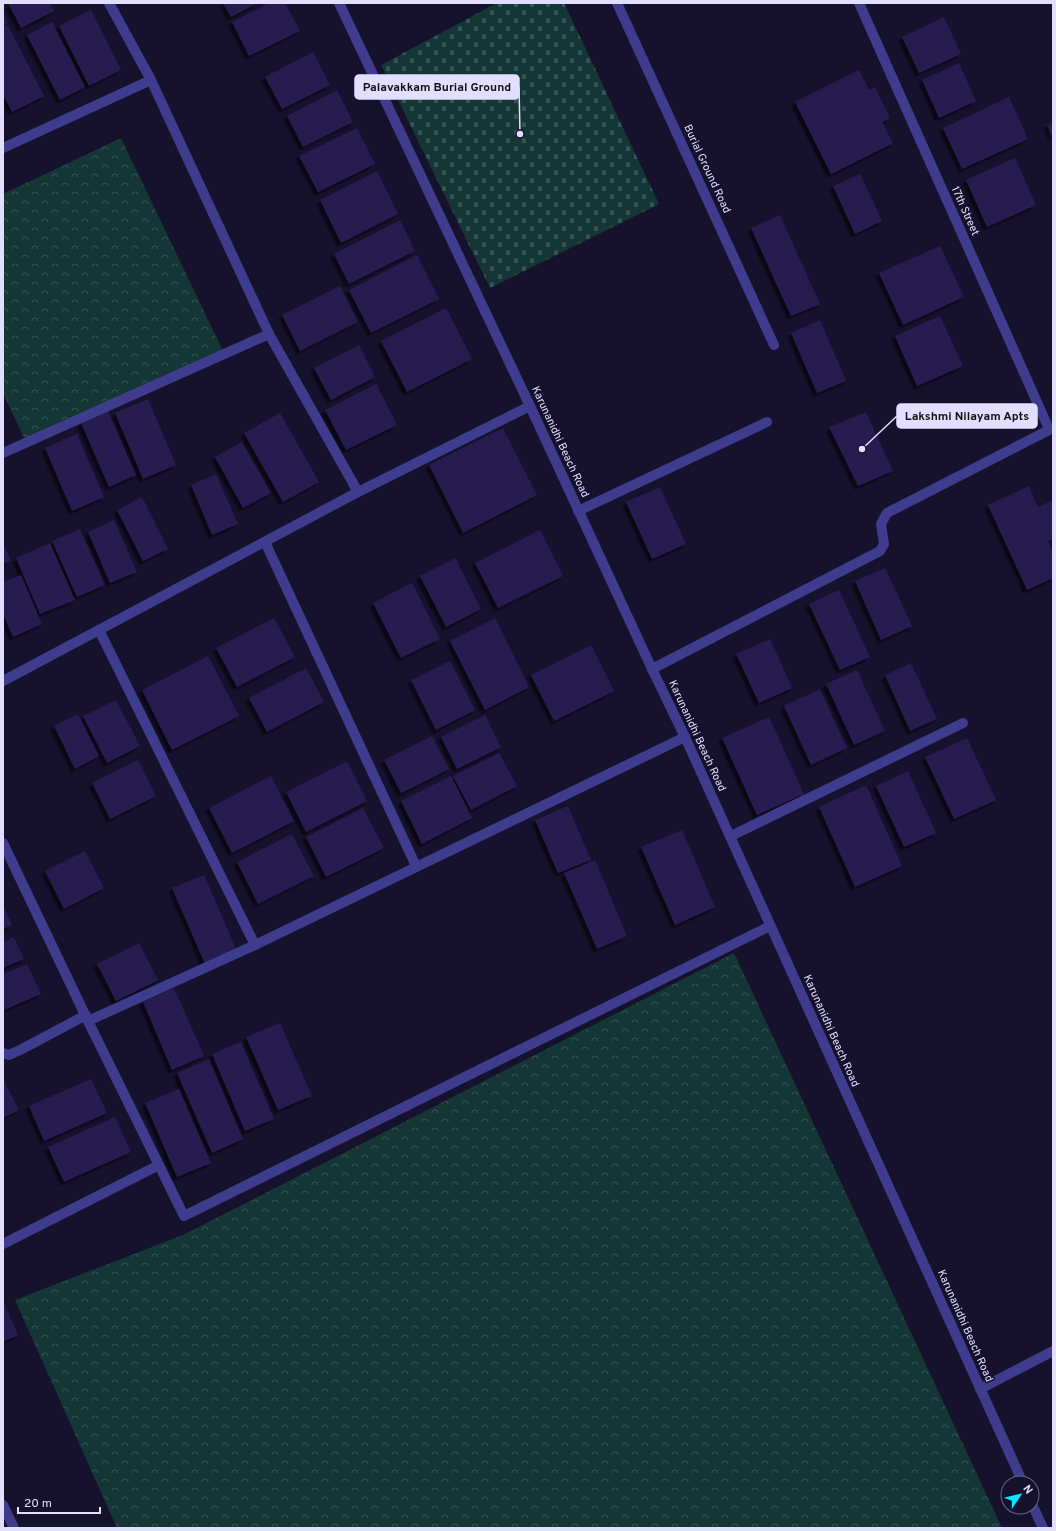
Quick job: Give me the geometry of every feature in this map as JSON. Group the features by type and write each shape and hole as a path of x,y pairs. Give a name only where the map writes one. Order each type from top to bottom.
{"street":[{"path":"109,3 150,80 269,334 358,492"},
{"name":"Karunanidhi Beach Road","path":"340,3 652,669 685,736 1018,1475"},
{"name":"Burial Ground Road","path":"617,3 774,345"},
{"name":"17th Street","path":"859,3 1051,429"},
{"path":"3,148 150,80"},
{"path":"4,449 269,334"},
{"path":"3,680 358,492 530,406"},
{"path":"578,511 767,422"},
{"path":"652,669 880,551 884,544 881,524 887,513 1051,429"},
{"path":"265,542 416,866"},
{"path":"99,630 255,945"},
{"path":"731,836 963,723"},
{"path":"3,1053 9,1055 87,1018 255,945 685,736"},
{"path":"3,842 184,1216 770,926"},
{"path":"3,1244 159,1165"},
{"path":"980,1389 1053,1351"},
{"path":"3,1505 14,1528"},
{"path":"1037,1515 1043,1528"}],"green space":[{"path":"497,3 564,3 659,204 490,288 381,65"},
{"path":"121,138 223,351 27,444 3,393 3,194"},
{"path":"734,953 1002,1528 117,1528 15,1300 183,1235"}],"building":[{"path":"8,3 50,3 54,11 21,28"},
{"path":"223,3 258,3 231,17"},
{"path":"269,3 285,3 300,31 249,56 232,22"},
{"path":"91,10 121,70 89,86 59,26"},
{"path":"3,13 8,23 3,26"},
{"path":"944,17 961,54 919,73 902,37"},
{"path":"52,22 85,87 60,100 27,35"},
{"path":"8,25 44,96 12,112 3,95 3,27"},
{"path":"313,52 330,85 282,109 265,77"},
{"path":"959,63 976,101 939,118 922,80"},
{"path":"859,70 869,90 875,87 890,118 882,122 893,143 831,174 795,102"},
{"path":"337,90 353,122 303,147 287,116"},
{"path":"1009,97 1028,139 962,169 943,128"},
{"path":"1053,122 1053,139 1047,125"},
{"path":"357,128 375,164 318,192 299,156"},
{"path":"1015,158 1036,205 987,227 966,180"},
{"path":"377,171 398,214 341,243 320,200"},
{"path":"860,174 882,221 855,234 833,186"},
{"path":"780,215 820,304 791,316 751,228"},
{"path":"400,220 415,251 349,284 334,254"},
{"path":"940,246 964,297 903,325 879,273"},
{"path":"417,255 439,299 371,333 349,290"},
{"path":"340,286 358,322 300,351 282,315"},
{"path":"446,308 472,359 407,392 381,341"},
{"path":"940,316 963,366 917,386 895,336"},
{"path":"820,320 846,381 817,393 791,333"},
{"path":"359,345 375,377 331,400 314,368"},
{"path":"376,384 397,425 346,450 325,410"},
{"path":"148,399 176,465 143,479 115,413"},
{"path":"108,411 136,475 109,487 81,423"},
{"path":"866,412 893,471 858,486 829,427"},
{"path":"280,413 319,482 283,502 244,433"},
{"path":"503,428 537,495 463,533 429,465"},
{"path":"77,434 104,497 72,511 45,448"},
{"path":"242,442 271,493 243,508 215,457"},
{"path":"216,474 238,524 212,535 191,485"},
{"path":"1029,486 1038,507 1053,500 1053,539 1048,541 1053,553 1053,578 1027,590 988,505"},
{"path":"660,487 686,544 652,559 626,502"},
{"path":"142,497 168,549 143,561 117,510"},
{"path":"114,520 137,572 110,583 88,532"},
{"path":"80,529 105,585 77,597 52,541"},
{"path":"540,530 563,576 498,608 475,563"},
{"path":"3,543 11,561 3,564"},
{"path":"50,543 75,600 40,614 16,558"},
{"path":"455,558 481,609 446,627 420,576"},
{"path":"885,568 912,626 881,640 855,581"},
{"path":"21,575 42,624 13,637 3,614 3,582"},
{"path":"412,583 440,639 401,658 373,603"},
{"path":"839,590 870,657 840,670 809,604"},
{"path":"274,618 295,657 237,687 216,648"},
{"path":"495,618 529,687 485,710 450,641"},
{"path":"770,639 792,688 759,703 736,654"},
{"path":"591,645 614,691 554,721 531,675"},
{"path":"208,656 239,716 172,750 142,690"},
{"path":"450,661 475,710 436,730 411,680"},
{"path":"911,663 937,719 910,731 885,675"},
{"path":"306,668 324,702 267,732 249,698"},
{"path":"857,670 885,731 854,745 826,684"},
{"path":"820,689 847,748 811,765 784,706"},
{"path":"116,700 140,746 107,763 83,716"},
{"path":"78,714 99,756 75,769 54,726"},
{"path":"485,715 501,747 457,769 441,737"},
{"path":"769,717 804,794 757,815 722,738"},
{"path":"432,736 449,769 401,793 384,760"},
{"path":"967,738 996,800 954,819 925,757"},
{"path":"499,753 517,786 471,810 453,776"},
{"path":"138,760 156,796 110,819 92,783"},
{"path":"347,761 367,801 306,832 286,792"},
{"path":"908,771 936,833 904,847 876,786"},
{"path":"271,776 294,821 232,853 209,808"},
{"path":"451,776 472,818 422,844 401,801"},
{"path":"866,785 902,866 855,887 819,807"},
{"path":"568,806 591,860 558,873 535,820"},
{"path":"363,808 384,848 326,877 306,837"},
{"path":"682,830 715,907 675,925 641,847"},
{"path":"292,834 314,876 258,904 237,862"},
{"path":"85,851 104,888 64,909 45,871"},
{"path":"595,860 627,936 597,949 564,873"},
{"path":"204,875 237,951 205,964 172,888"},
{"path":"3,905 12,925 3,929"},
{"path":"14,937 24,959 3,968 3,942"},
{"path":"139,943 158,980 116,1001 97,964"},
{"path":"27,964 41,994 4,1010 3,974"},
{"path":"174,988 204,1056 172,1070 143,1002"},
{"path":"280,1023 312,1096 278,1110 246,1037"},
{"path":"241,1042 274,1119 245,1131 212,1054"},
{"path":"209,1059 243,1139 212,1153 177,1073"},
{"path":"3,1079 19,1110 3,1118"},
{"path":"91,1079 107,1113 44,1141 29,1106"},
{"path":"179,1089 211,1163 177,1177 145,1103"},
{"path":"115,1117 131,1152 64,1182 48,1147"},
{"path":"3,1301 18,1335 3,1342"}],"place":[{"name":"Palavakkam Burial Ground","path":"520,134"},
{"name":"Lakshmi Nilayam Apts","path":"862,449"}]}
